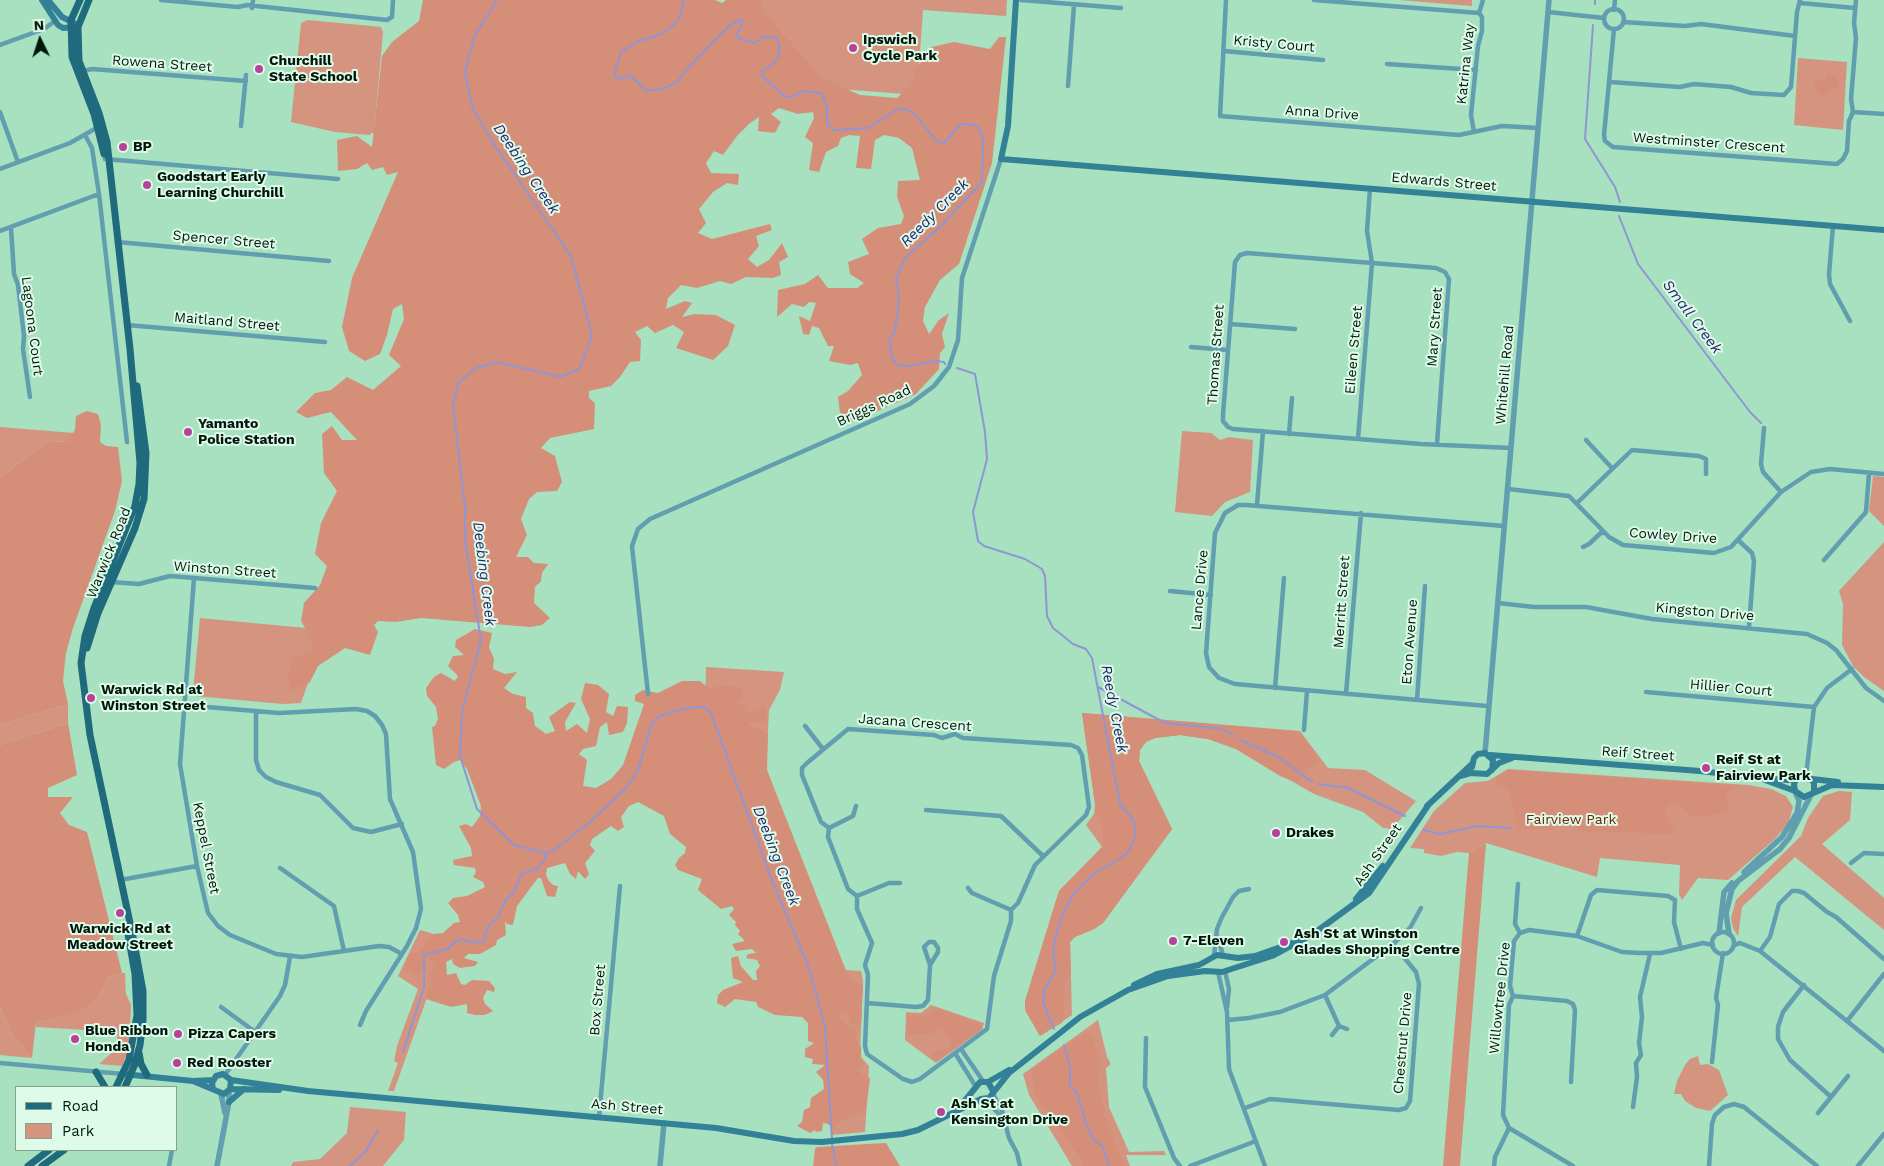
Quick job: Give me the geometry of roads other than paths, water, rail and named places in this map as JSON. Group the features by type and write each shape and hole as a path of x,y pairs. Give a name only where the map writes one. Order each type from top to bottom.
{"main road":[{"path":"42,0 55,22 63,28 70,24"},
{"path":"48,0 70,24 78,26"},
{"name":"Warwick Road","path":"80,0 70,24 72,57 101,126 107,159 130,349 146,453 145,486 135,528 108,581 91,633 82,676 90,735 142,991 143,1020 138,1050 127,1074 117,1086"},
{"name":"Warwick Road","path":"79,72 78,26 89,0"},
{"name":"Briggs Road","path":"1002,159 1008,126 1016,0"},
{"name":"Edwards Street","path":"1002,159 1884,230"},
{"path":"1478,773 1472,764 1476,755 1487,754 1493,760 1492,770"},
{"name":"Reif Street","path":"1487,754 1760,778 1798,778"},
{"path":"1461,776 1478,773 1487,774 1499,763 1513,757"},
{"name":"Ash Street","path":"1128,990 1168,976 1221,971 1272,956 1303,940 1341,915 1371,883 1429,804 1472,764"},
{"path":"1809,777 1815,785 1812,793"},
{"path":"1850,785 1809,777 1798,778 1794,784 1796,792 1804,797 1832,785 1884,787"},
{"name":"Reif Street","path":"1760,778 1796,792"},
{"name":"Warwick Road","path":"125,1086 137,1015 137,992 128,918"},
{"name":"Ash Street","path":"230,1090 293,1089 716,1128 794,1141 822,1142 883,1136 918,1130 983,1099 993,1092 1000,1082 1022,1062 1080,1017 1128,990 1140,981 1157,974 1199,964 1213,957 1224,955 1238,958 1255,956 1303,940"},
{"path":"1213,957 1212,967 1221,971 1229,961 1224,955"},
{"path":"138,1050 141,1064 147,1075"},
{"name":"Ash Street","path":"955,1112 976,1089 1022,1062"},
{"path":"96,1072 104,1086"},
{"path":"127,1074 193,1081 213,1080 218,1075 228,1077 230,1090 221,1094 193,1081"},
{"name":"Ash Street","path":"228,1077 293,1089"},
{"path":"213,1080 213,1089"},
{"path":"986,1082 993,1092"},
{"path":"229,1102 244,1089"},
{"path":"976,1089 983,1099"},
{"path":"28,1166 48,1151"},
{"path":"42,1166 63,1151"}],"street":[{"path":"161,0 390,20 393,0"},
{"path":"252,8 253,0"},
{"path":"1020,0 1121,8"},
{"name":"Anna Drive","path":"1226,0 1220,116 1459,135 1502,126 1538,128"},
{"path":"1314,0 1480,13"},
{"name":"Katrina Way","path":"1474,132 1471,116 1482,30 1482,17 1480,13 1483,0"},
{"name":"Whitehill Road","path":"1487,754 1488,706 1549,0"},
{"path":"1614,10 1615,0"},
{"path":"1856,0 1856,38 1851,99 1853,112 1884,114"},
{"path":"1610,82 1680,87 1694,84 1784,95 1791,88 1797,12 1800,2 1855,8"},
{"path":"1068,86 1074,4"},
{"path":"1604,18 1608,11 1614,10 1622,14 1623,22"},
{"path":"1548,12 1604,18"},
{"path":"1604,18 1608,27 1614,29 1623,22 1685,26 1709,25 1735,27 1749,32 1795,36"},
{"path":"0,45 44,29 55,22"},
{"name":"Westminster Crescent","path":"1614,29 1604,135 1609,145 1620,148 1837,164 1843,159 1847,151 1849,121 1853,112"},
{"name":"Kristy Court","path":"1224,52 1323,60"},
{"path":"1386,64 1476,70"},
{"name":"Rowena Street","path":"79,72 92,70 246,81"},
{"path":"241,126 246,75"},
{"path":"0,112 18,162"},
{"path":"0,169 70,143 101,126"},
{"path":"85,135 92,148 99,194 127,442"},
{"path":"107,159 338,179"},
{"name":"Briggs Road","path":"648,694 632,546 638,529 650,519 910,404 934,386 949,367 958,340 962,278 1002,159"},
{"path":"1370,188 1367,231 1372,263"},
{"path":"0,232 99,194"},
{"path":"1833,226 1829,274 1830,284 1850,321"},
{"name":"Lagoona Court","path":"11,228 14,274 18,284 24,336 23,349 30,397"},
{"name":"Spencer Street","path":"117,242 329,261"},
{"name":"Thomas Street","path":"1372,263 1243,253 1235,262 1223,415 1225,424 1233,429 1263,432 1511,448"},
{"name":"Eileen Street","path":"1358,439 1372,263"},
{"name":"Mary Street","path":"1372,263 1436,268 1445,272 1449,279 1437,444"},
{"path":"1230,324 1295,329"},
{"name":"Maitland Street","path":"127,325 325,342"},
{"path":"1191,347 1228,350"},
{"path":"1289,434 1292,398"},
{"path":"1220,428 1225,424"},
{"path":"1764,428 1761,464 1763,472 1781,492"},
{"path":"1257,505 1263,432"},
{"path":"1586,440 1611,467"},
{"path":"1577,503 1611,467 1628,452 1635,450 1699,456 1706,459 1706,474"},
{"name":"Cowley Drive","path":"1508,489 1557,493 1569,496 1616,542 1706,553 1725,551 1738,540 1781,492 1816,470 1884,474"},
{"path":"1824,560 1866,512 1869,472"},
{"name":"Lance Drive","path":"1488,706 1235,684 1219,678 1213,673 1206,653 1210,595 1216,533 1220,519 1231,508 1238,505 1360,513 1504,526"},
{"name":"Merritt Street","path":"1346,694 1360,513"},
{"path":"1583,547 1604,530"},
{"path":"1738,540 1752,553 1754,561 1748,627"},
{"name":"Winston Street","path":"108,581 139,584 170,576 315,588"},
{"name":"Keppel Street","path":"194,578 180,764 197,866 208,913 218,926 230,935 276,954 290,957 302,958 379,946 389,946 402,954"},
{"path":"1276,688 1284,578"},
{"name":"Eton Avenue","path":"1417,700 1425,586"},
{"path":"1170,591 1210,595"},
{"name":"Kingston Drive","path":"1498,603 1534,607 1586,607 1652,619 1795,632 1817,638 1836,650 1866,688 1884,701"},
{"path":"1809,777 1814,706 1828,688 1852,669"},
{"path":"1304,730 1307,691"},
{"name":"Hillier Court","path":"1646,692 1814,706"},
{"path":"183,705 290,712 356,709 367,711 376,716 386,734 390,799 413,852 421,909 416,928 366,1011 360,1025"},
{"path":"256,711 256,760 259,770 266,777 276,782 320,795 353,828 371,832 402,824"},
{"path":"805,726 823,748"},
{"name":"Jacana Crescent","path":"855,729 934,735 942,738 955,734 963,738 1071,745 1078,748 1082,755 1089,807 1086,814 1042,856 1029,874 1018,903 1011,910 1011,921 994,976 987,1029 920,1079 912,1082 903,1079 867,1054 865,1046 868,975 865,965 872,943 856,909 857,896 848,889 828,838 830,828 821,822 802,775 802,768 823,748 842,732 855,729"},
{"path":"1796,792 1799,801 1797,813 1782,837 1734,880 1724,892 1719,933 1714,938 1713,945 1715,949 1723,953 1730,951 1734,945 1740,943 1760,951 1884,1051"},
{"path":"1734,945 1733,938 1729,934 1726,913 1732,889 1738,881 1780,848 1789,838 1812,793"},
{"path":"830,828 853,816 856,806"},
{"path":"926,810 1001,816 1042,856"},
{"path":"1851,863 1864,852 1884,854"},
{"path":"120,880 197,866"},
{"path":"280,868 334,906 344,951"},
{"path":"857,896 889,883 900,883"},
{"path":"1518,884 1515,924 1520,933"},
{"name":"Box Street","path":"599,1117 620,886"},
{"path":"968,888 972,893 1011,910"},
{"path":"1213,957 1217,929 1233,896 1239,890 1249,889"},
{"path":"1576,936 1591,895 1597,890 1668,896 1675,900 1674,922 1681,949"},
{"path":"1760,951 1770,937 1779,904 1792,891 1798,891 1804,893 1836,917 1884,959"},
{"path":"1228,1020 1280,1012 1325,995 1393,944 1410,928 1421,908"},
{"name":"Willowtree Drive","path":"1509,1128 1503,1116 1503,1081 1509,1005 1513,996 1510,986 1514,941 1520,933 1529,930 1576,936 1622,952 1650,954 1703,943 1713,945"},
{"path":"1719,933 1729,934"},
{"path":"1217,935 1224,955"},
{"path":"867,1003 916,1008 923,1006 928,1000 930,965 924,946 929,942 934,942 938,952 930,965"},
{"name":"Chestnut Drive","path":"1245,1108 1270,1099 1400,1110 1406,1108 1410,1101 1419,984 1416,972 1393,944"},
{"path":"1712,1062 1718,1005 1716,998 1723,953"},
{"path":"1633,1108 1637,1078 1636,1063 1641,1054 1639,1043 1642,1017 1640,997 1650,954"},
{"path":"228,1077 254,1031 280,996 285,985 290,957"},
{"path":"1221,971 1229,990 1227,1012"},
{"path":"1221,971 1228,1020 1230,1069 1238,1097 1245,1108 1265,1166"},
{"path":"1847,1021 1884,974"},
{"path":"1804,985 1783,1012 1778,1027 1778,1040 1790,1060 1830,1096"},
{"path":"1325,995 1338,1026 1347,1030"},
{"path":"1513,996 1567,1001 1572,1004 1575,1010 1571,1082"},
{"path":"221,1007 254,1031"},
{"path":"1332,1034 1338,1026"},
{"path":"1146,1038 1145,1087 1174,1158 1180,1166"},
{"path":"961,1049 986,1082"},
{"path":"955,1053 976,1089"},
{"path":"0,1063 127,1074"},
{"path":"1818,1113 1848,1076"},
{"path":"217,1166 230,1090"},
{"path":"993,1092 1002,1110 1020,1166"},
{"path":"221,1094 225,1115"},
{"path":"983,1099 1004,1118"},
{"path":"1709,1166 1712,1124 1715,1115 1724,1107 1734,1104 1744,1107 1817,1166"},
{"path":"660,1166 664,1123"},
{"path":"1494,1166 1494,1157 1509,1128 1573,1166"},
{"path":"1858,1166 1884,1134"},
{"path":"1190,1166 1256,1141"},
{"path":"169,1166 172,1151"}],"waterway":[{"name":"Deebing Creek","path":"497,0 474,37 465,72 472,107 495,146 571,256 592,335 580,368 561,377 497,362 476,368 459,382 453,406 465,506 465,541 481,640 462,712 460,756 477,809 514,845 546,853 553,851 591,821 627,787 638,770 652,723 660,716 696,707 705,707 711,713 771,878 808,965 825,1026 832,1139"},
{"name":"Reedy Creek","path":"684,0 681,14 676,23 661,34 637,42 621,52 614,75 617,78 622,79 630,75 646,91 665,88 676,83 729,26 742,19 742,25 736,35 739,39 755,43 762,37 776,37 780,48 778,58 773,64 762,71 762,76 784,96 792,97 803,91 821,93 827,105 827,123 833,130 868,128 898,109 905,109 915,114 937,142 944,143 961,124 974,125 980,129 983,140 982,182 941,226 905,258 896,279 899,299 895,331 889,339 892,358 898,365 907,366 936,361 944,362 945,364"},
{"name":"Small Creek","path":"1593,25 1585,139 1615,187 1620,202"},
{"name":"Small Creek","path":"1619,216 1638,264 1750,412 1761,423"},
{"name":"Reedy Creek","path":"957,368 975,374 985,432 987,459 973,512 978,541 984,546 1025,559 1042,569 1045,576 1047,616 1053,628 1073,644 1086,649 1092,658 1120,804 1134,821 1136,833 1129,851 1121,858 1093,874 1075,892 1063,913 1053,952 1056,970 1044,990 1043,1002 1054,1029"},
{"path":"1098,687 1165,723 1222,729 1234,736"},
{"path":"1241,740 1280,758 1312,782"},
{"path":"1318,784 1348,788 1405,816"},
{"path":"1424,830 1440,834 1477,826 1511,828"},
{"path":"403,1052 424,987 424,955 448,949 456,941 462,939 473,943 484,941 488,926 499,916 504,902 513,893 522,873 537,869 545,859 546,853"},
{"name":"Reedy Creek","path":"1064,1045 1070,1067 1070,1086 1077,1093 1093,1139 1103,1147 1109,1166"},
{"path":"350,1166 366,1151 378,1130"},
{"name":"Deebing Creek","path":"832,1144 836,1166"}],"place":[{"name":"Ipswich Cycle Park","path":"853,48"},
{"name":"Churchill State School","path":"259,69"},
{"name":"BP","path":"123,147"},
{"name":"Goodstart Early Learning Churchill","path":"147,185"},
{"name":"Yamanto Police Station","path":"188,432"},
{"name":"Warwick Rd at Winston Street","path":"91,698"},
{"name":"Reif St at Fairview Park","path":"1706,768"},
{"name":"Drakes","path":"1276,833"},
{"name":"Warwick Rd at Meadow Street","path":"120,913"},
{"name":"7-Eleven","path":"1173,941"},
{"name":"Ash St at Winston Glades Shopping Centre","path":"1284,942"},
{"name":"Pizza Capers","path":"178,1034"},
{"name":"Blue Ribbon Honda","path":"75,1039"},
{"name":"Red Rooster","path":"177,1063"},
{"name":"Ash St at Kensington Drive","path":"941,1112"}],"park label":[{"name":"Fairview Park","path":"1571,820"}]}
